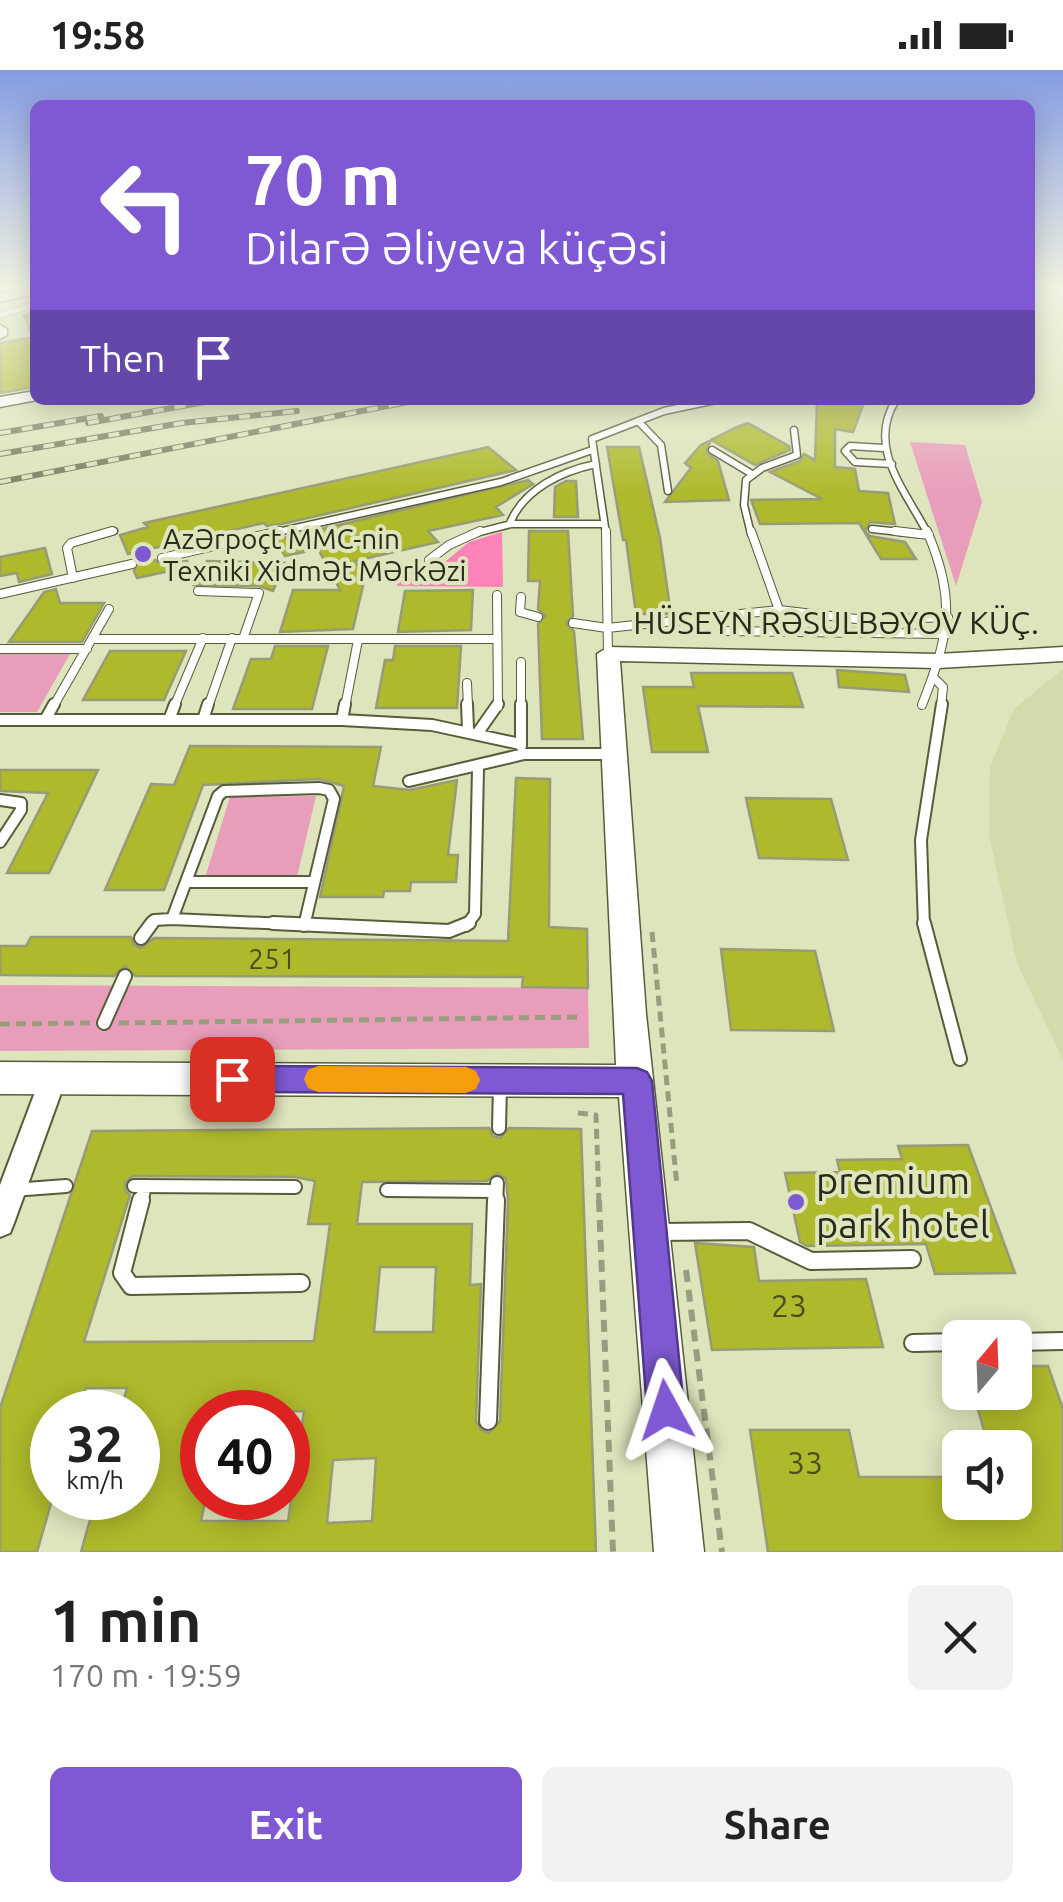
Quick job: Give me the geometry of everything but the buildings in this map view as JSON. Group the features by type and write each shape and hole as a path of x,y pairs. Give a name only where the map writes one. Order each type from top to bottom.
{"street":[{"path":"0,402 30,397"},
{"path":"608,641 629,1014 637,1081 665,1232 679,1552"},
{"name":"HÜSEYN RƏSULBƏYOV KÜÇ.","path":"608,641 936,670 1063,654"},
{"path":"0,1078 637,1081"},
{"path":"0,1223 53,1078"}],"lane":[{"path":"608,641 603,524 592,439 638,421 697,405"},
{"path":"893,405 886,416 883,448 930,535 948,592 947,634 922,705"},
{"path":"638,421 661,445 668,490"},
{"path":"779,610 745,512 742,488 752,474 797,455 794,430"},
{"path":"883,448 850,446 845,451 854,462 892,464"},
{"path":"162,558 501,482 592,450"},
{"path":"712,450 752,474"},
{"path":"510,524 518,504 576,468 596,464"},
{"path":"429,560 453,540 492,526 603,524"},
{"path":"872,529 930,535"},
{"path":"73,578 67,548 71,543 114,531"},
{"path":"0,594 132,564"},
{"path":"198,592 259,593 203,720"},
{"path":"473,730 498,710 497,595"},
{"path":"520,597 520,612 538,618"},
{"path":"46,720 109,609"},
{"path":"574,623 608,641 779,610 865,620 948,618"},
{"path":"722,632 947,634"},
{"path":"169,720 203,638"},
{"path":"0,649 203,638 497,640"},
{"path":"342,720 358,640"},
{"path":"521,662 522,749"},
{"path":"936,670 944,698 922,830 920,891 924,925 960,1060"},
{"path":"468,682 473,730"},
{"path":"0,720 407,720 473,730 522,749 614,754"},
{"path":"409,781 478,768 522,749"},
{"path":"140,938 154,920 172,919 449,932 472,923 478,768"},
{"path":"172,919 218,796 224,791 319,788 330,790 334,799 304,927"},
{"path":"0,800 22,803 0,842"},
{"path":"188,882 313,882"},
{"path":"104,1024 125,976"},
{"path":"499,1128 500,1080"},
{"path":"12,1190 66,1186"},
{"path":"295,1187 139,1186 122,1273 131,1286 300,1283"},
{"path":"387,1190 496,1187 488,1421"},
{"path":"665,1232 749,1231 810,1261 912,1259"},
{"path":"1032,1342 1063,1341"},
{"path":"913,1343 942,1342"}],"path":[{"path":"651,919 665,1232 722,1552"},
{"path":"0,1024 580,1017"},
{"path":"578,1113 596,1115 613,1552"}],"shaded area":[{"path":"910,442 965,445 982,502 956,586"},
{"path":"502,532 503,587 397,586 399,567 440,566 469,542"},
{"path":"0,653 70,654 37,712 0,712"},
{"path":"1063,669 1063,1060 1017,963 989,835 990,767 1014,709"},
{"path":"316,796 296,881 204,881 230,797"},
{"path":"0,985 588,988 589,1048 0,1051"}],"railway":[{"path":"88,423 188,405"},
{"path":"0,482 393,405"},
{"path":"0,454 182,423 297,411"},
{"path":"0,433 101,416"}],"slow traffic":[{"path":"318,1079 466,1080"}],"place":[{"name":"Azərpoçt MMC-nin Texniki Xidmət Mərkəzi","path":"143,554"},
{"name":"premium park hotel","path":"796,1202"}],"route":[{"path":"232,1079 637,1081 666,1410"}]}
